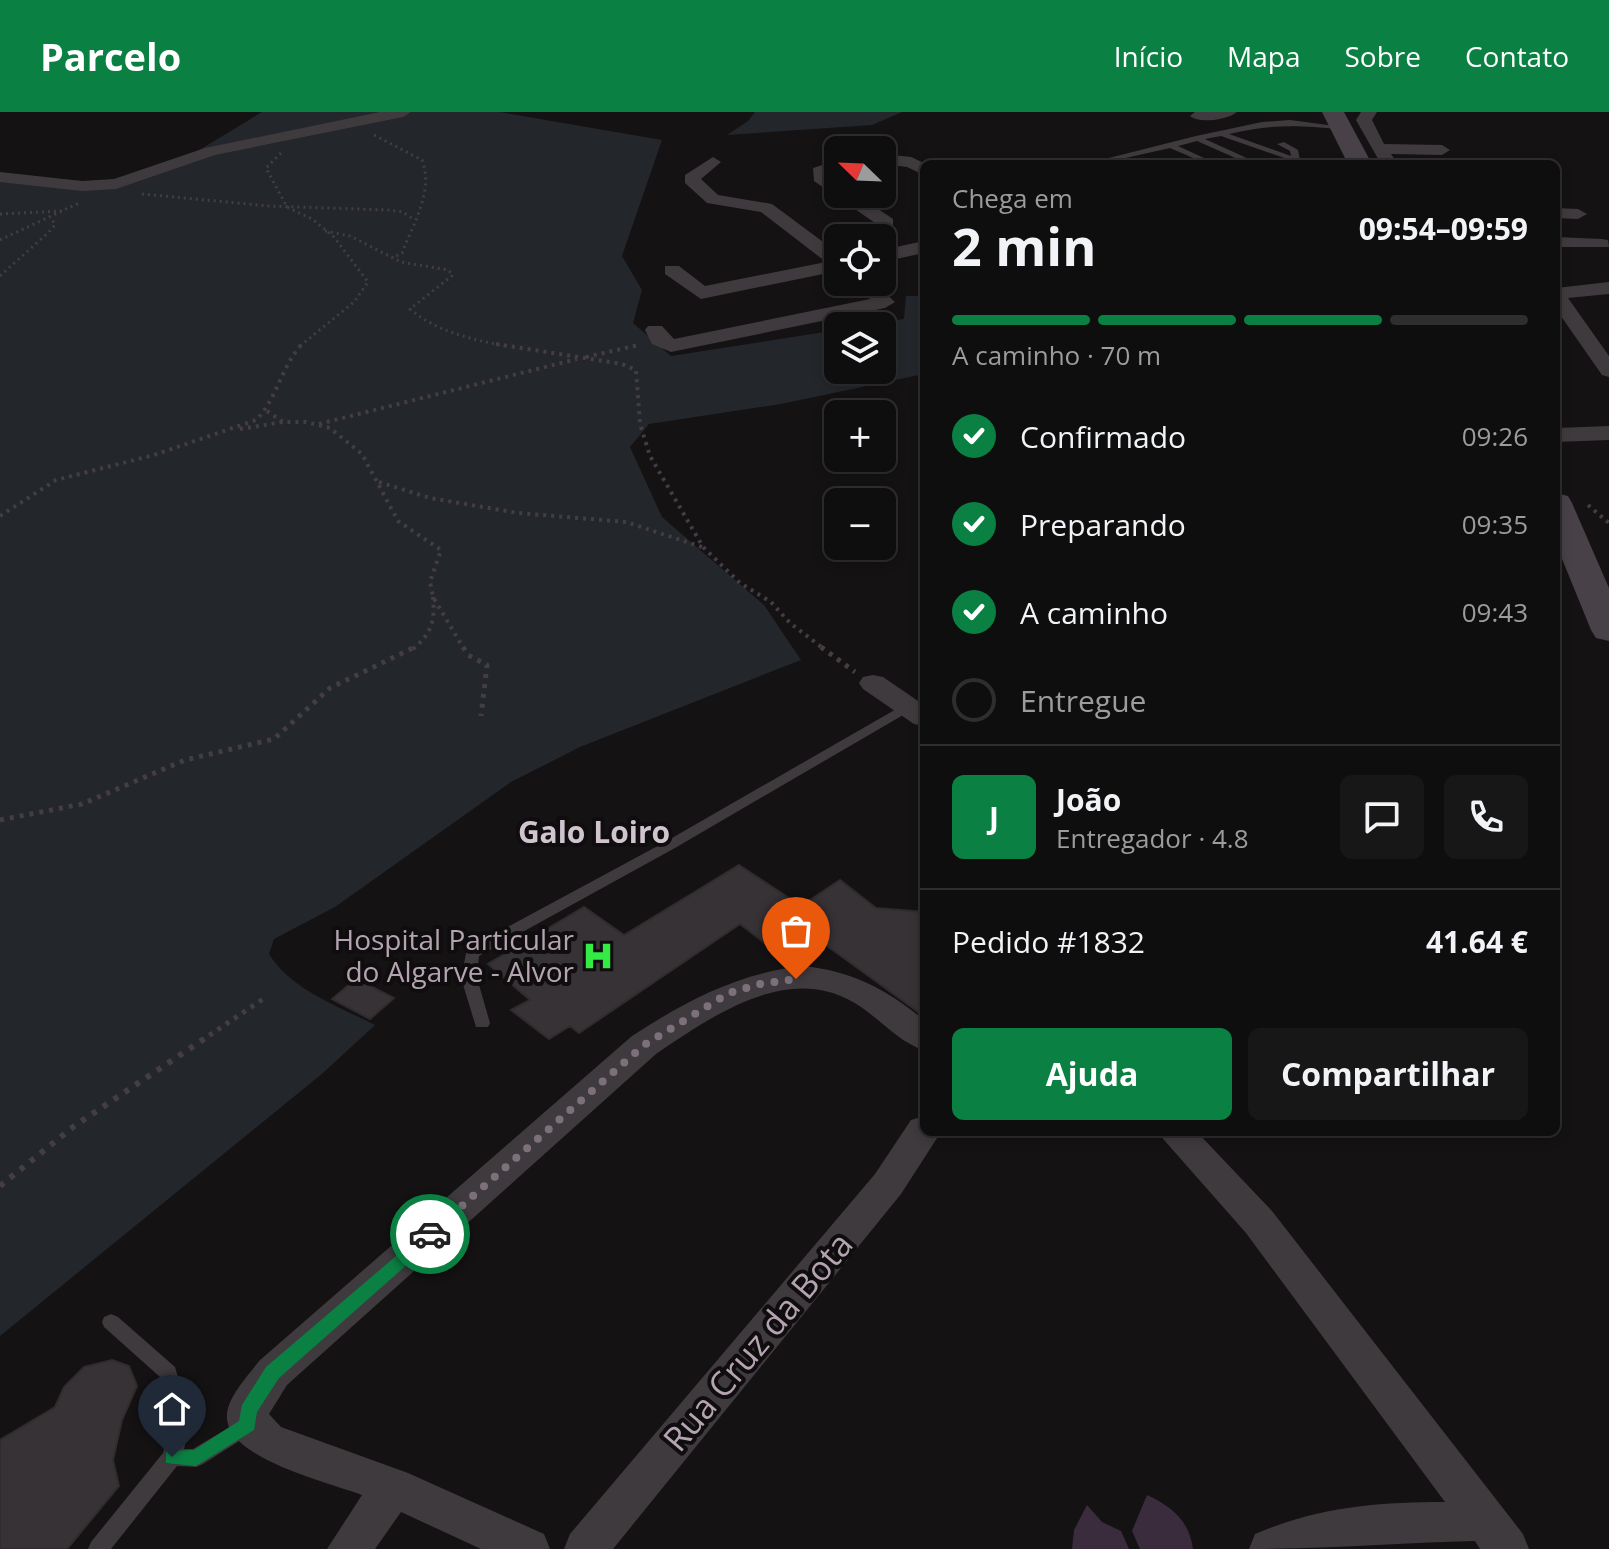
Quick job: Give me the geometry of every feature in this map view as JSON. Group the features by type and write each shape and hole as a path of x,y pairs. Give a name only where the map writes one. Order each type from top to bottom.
{"street":[{"path":"0,177 82,186 116,184 211,151 403,112"},
{"path":"1198,116 1229,112"},
{"path":"1369,112 1364,120 1369,156"},
{"path":"1336,119 1369,156"},
{"path":"1369,156 1442,150"},
{"path":"896,160 911,162 920,168"},
{"path":"713,162 691,179 713,199 766,208 824,252"},
{"path":"865,208 887,223"},
{"path":"1560,213 1578,214"},
{"path":"1560,242 1602,244"},
{"path":"896,253 920,248"},
{"path":"715,275 824,261"},
{"path":"672,270 701,293 824,262"},
{"path":"1560,294 1609,288"},
{"path":"657,335 671,346 885,302 878,296"},
{"path":"1560,300 1609,371"},
{"path":"1560,435 1609,433"},
{"path":"1560,511 1601,594 1609,630"},
{"path":"873,683 915,713"},
{"path":"528,1549 393,1487 266,1440 248,1425 248,1410 273,1373 644,1045 692,1013 729,993 760,984 796,979 829,981 857,989 920,1035"},
{"name":"Rua Cruz da Bota","path":"586,1549 888,1184 920,1136"},
{"path":"1179,1136 1259,1222 1495,1535"},
{"path":"349,1549 393,1487"},
{"path":"1271,1549 1295,1536 1372,1525 1495,1535"}],"lane":[{"path":"1106,160 1220,133 1290,122 1336,119"},
{"path":"1220,133 1296,160 1294,150 1281,144"},
{"path":"1196,138 1247,160"},
{"path":"1169,145 1204,160"},
{"path":"482,1023 469,978 472,953 915,713"},
{"path":"98,1549 172,1457 178,1410 168,1373 111,1322"},
{"path":"172,1457 196,1458 248,1425"}],"path":[{"path":"374,119 371,129 376,138 422,160 427,168 425,189 402,253 392,258"},
{"path":"229,431 267,411 283,368 303,340 356,301 368,282 356,261 309,214 287,207 266,168 281,152 310,133"},
{"path":"134,193 287,207 403,212 413,219"},
{"path":"0,240 52,219 89,198"},
{"path":"0,214 65,210"},
{"path":"0,276 46,236 55,225 52,219"},
{"path":"325,231 350,236 392,258 439,266 453,275 410,309 428,325 515,348 622,364 636,370 640,424 650,456 703,547 721,567 771,602 790,623 873,683"},
{"path":"318,424 582,358 620,352 657,335"},
{"path":"620,352 622,364"},
{"path":"267,411 283,422"},
{"path":"0,516 56,480 229,431 283,422 318,424 330,428 362,454 398,521 441,550 430,582 435,619 426,638 410,651 330,688 274,739 185,760 82,804 0,820"},
{"path":"379,482 430,498 481,504 518,513 626,522 674,542 703,547"},
{"path":"433,597 468,655 487,665 481,716"},
{"path":"0,1186 73,1127 266,997"}],"shaded area":[{"path":"262,112 500,112 662,140 622,256 642,290 633,323 671,356 824,332 824,384 876,384 781,404 649,424 630,447 662,517 764,605 801,660 580,747 511,782 335,907 274,939 269,954 290,978 317,996 375,1025 323,1073 0,1336 0,175 110,183 186,158"},
{"path":"755,112 902,112 872,125 727,135 748,121"},
{"path":"906,296 920,296 920,375 896,380 896,320 904,319"},
{"path":"1147,1495 1178,1516 1188,1530 1193,1549 1140,1549 1132,1531"},
{"path":"1087,1505 1102,1522 1121,1531 1129,1549 1072,1549 1074,1530"}],"building":[{"name":"Hospital Particular do Algarve - Alvor","path":"739,865 801,906 840,880 876,908 920,912 920,1013 823,943 770,947 740,924 579,1033 570,1026 549,1039 511,1010 530,1000 488,964 584,907 624,935"},
{"path":"356,979 394,998 370,1019 332,999"},
{"path":"112,1360 129,1366 137,1386 122,1420 113,1460 119,1486 67,1549 0,1549 0,1440 55,1407 64,1387 84,1367"}],"way so far":[{"path":"430,1234 644,1045 729,993 760,984 796,979"}],"place":[{"name":"Hospital Particular do Algarve - Alvor","path":"598,956"}],"district":[{"name":"Galo Loiro","path":"594,833"}],"route":[{"path":"172,1457 196,1458 248,1425 248,1410 273,1373 430,1234"}]}
